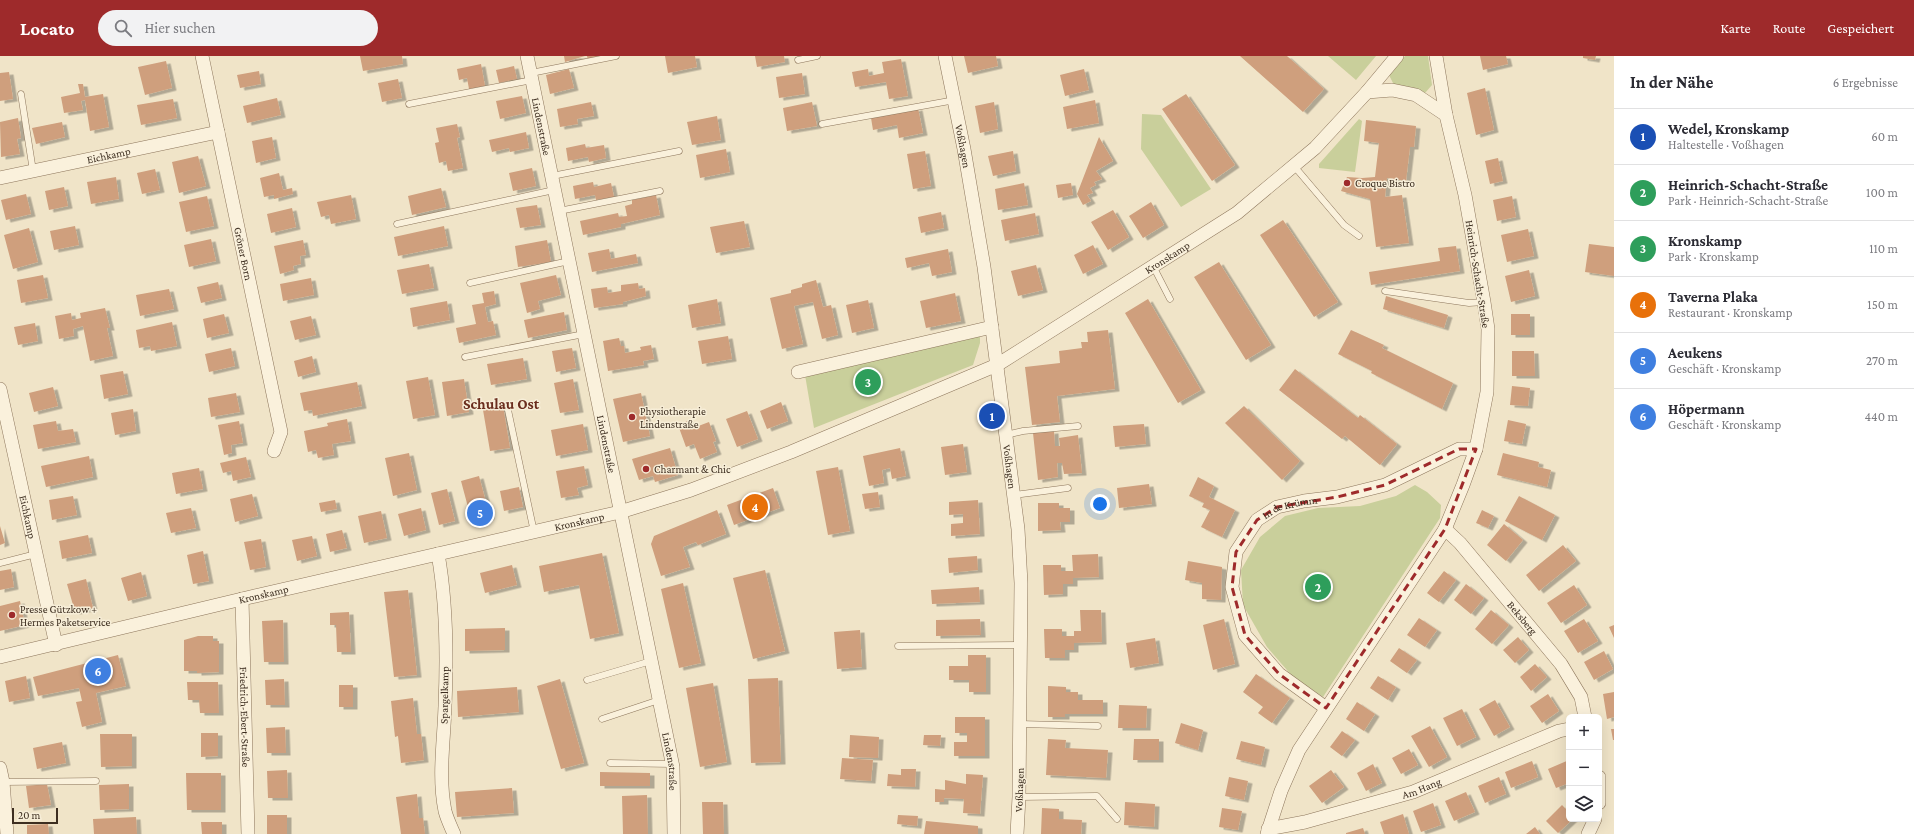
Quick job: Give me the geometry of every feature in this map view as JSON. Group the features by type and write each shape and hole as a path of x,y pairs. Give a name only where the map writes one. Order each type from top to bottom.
{"street":[{"name":"Gröner Born","path":"202,56 281,432 274,451"},
{"name":"Lindenstraße","path":"527,56 672,764 674,834"},
{"name":"Voßhagen","path":"945,56 955,100 984,267 1014,495 1022,583 1019,797 1017,834"},
{"name":"Kronskamp","path":"0,657 242,599 620,512 691,490 790,452 997,365 1237,213 1315,148 1367,92 1397,56"},
{"name":"Heinrich-Schacht-Straße","path":"1268,831 1281,791 1299,750 1444,529 1463,485 1476,449 1487,392 1489,361 1484,302 1465,195 1446,115 1436,56"},
{"path":"1367,92 1392,90 1416,95 1446,115"},
{"name":"Eichkamp","path":"0,178 218,132"},
{"path":"798,372 992,327"},
{"name":"Eichkamp","path":"0,389 3,421 36,554 56,644"},
{"name":"In de Krümm","path":"1326,708 1279,674 1245,635 1232,587 1236,552 1257,520 1277,507 1304,501 1337,497 1385,485 1459,449 1476,449"},
{"name":"Beksberg","path":"1444,529 1460,543 1561,664 1581,697 1584,714"},
{"name":"Spargelkamp","path":"438,554 441,579 445,682 441,776 445,813 454,834"},
{"name":"Friedrich-Ebert-Straße","path":"242,599 248,834"},
{"name":"Am Hang","path":"1268,831 1413,792 1559,731 1566,730"},
{"path":"0,768 3,782 7,834"},
{"path":"1588,834 1594,822"}],"lane":[{"path":"410,104 616,56"},
{"path":"798,60 817,56"},
{"path":"21,94 33,171"},
{"path":"822,124 955,100"},
{"path":"552,176 679,151"},
{"path":"1294,166 1344,225 1359,236"},
{"path":"398,224 554,190"},
{"path":"559,211 660,190"},
{"path":"470,283 569,261"},
{"path":"1153,266 1170,299"},
{"path":"1385,291 1469,303 1484,302"},
{"path":"465,357 584,334"},
{"path":"508,410 534,532"},
{"path":"1006,435 1022,431 1078,426"},
{"path":"1014,495 1068,488"},
{"path":"0,563 36,554"},
{"path":"898,646 1021,644"},
{"path":"587,680 632,665 651,661"},
{"path":"602,719 659,700"},
{"path":"1020,724 1098,726"},
{"path":"610,763 672,764"},
{"path":"3,782 96,781"},
{"path":"1019,797 1097,796 1117,819"}],"highlighted area":[{"path":"1459,449 1476,449 1445,529 1326,708 1279,674 1245,635 1232,587 1236,552 1257,520 1277,507 1337,497 1385,485"}],"green space":[{"path":"1328,56 1376,56 1356,80"},
{"path":"1405,56 1428,56 1432,85 1425,93 1408,87 1394,85 1389,75"},
{"path":"1142,114 1161,115 1211,189 1181,207 1141,149"},
{"path":"1359,119 1362,121 1355,172 1319,168 1319,164"},
{"path":"980,332 980,343 973,365 814,428 805,375"},
{"path":"1415,485 1427,492 1441,505 1440,518 1323,697 1293,677 1267,647 1243,605 1241,570 1260,537 1285,516 1318,508 1360,506 1396,496"}],"building":[{"path":"360,56 402,56 403,64 363,71"},
{"path":"564,56 585,56 565,62"},
{"path":"587,56 600,56 600,58 588,61"},
{"path":"665,56 695,56 697,67 668,73"},
{"path":"755,56 784,56 785,62 757,67"},
{"path":"964,56 996,56 998,66 968,73"},
{"path":"1240,56 1287,56 1324,89 1303,112"},
{"path":"1480,56 1506,56 1508,64 1483,70"},
{"path":"1583,56 1596,56 1595,60 1583,58"},
{"path":"901,59 908,96 889,99 886,82 855,87 852,72 868,69 869,76 884,73 882,62"},
{"path":"166,61 172,88 145,95 138,67"},
{"path":"481,64 485,86 469,89 467,78 459,80 457,69"},
{"path":"514,66 517,79 499,83 496,70"},
{"path":"569,69 574,88 550,94 546,75"},
{"path":"1084,69 1089,90 1065,96 1060,75"},
{"path":"259,71 261,84 240,88 237,75"},
{"path":"9,72 13,99 0,101 0,73"},
{"path":"802,73 805,94 779,98 776,77"},
{"path":"398,79 402,98 382,102 378,83"},
{"path":"78,84 83,84 85,97 103,94 109,127 90,131 85,100 81,101 83,110 64,113 61,97 80,93"},
{"path":"1485,88 1494,130 1476,135 1467,93"},
{"path":"1186,94 1235,165 1212,181 1162,109"},
{"path":"522,96 526,113 500,119 496,101"},
{"path":"277,98 281,115 247,123 243,106"},
{"path":"173,99 177,118 141,125 137,105"},
{"path":"1095,100 1099,123 1067,129 1063,107"},
{"path":"591,102 594,116 577,119 578,124 560,127 557,109"},
{"path":"812,102 817,126 787,131 783,108"},
{"path":"994,102 998,129 980,133 975,106"},
{"path":"918,108 923,133 899,138 897,125 873,130 871,118"},
{"path":"717,116 721,140 692,145 687,122"},
{"path":"18,118 21,138 17,139 20,154 1,157 0,122"},
{"path":"1366,120 1416,126 1414,147 1410,147 1406,181 1387,178 1385,197 1402,195 1409,243 1376,247 1370,199 1341,191 1347,177 1375,177 1379,143 1364,141"},
{"path":"62,122 65,137 36,144 32,128"},
{"path":"457,124 460,137 457,138 463,168 448,171 446,161 439,163 435,143 439,142 436,128"},
{"path":"526,132 529,148 510,152 509,148 492,152 489,140"},
{"path":"272,137 276,158 256,163 252,141"},
{"path":"1099,137 1113,161 1096,171 1102,179 1094,182 1096,185 1090,188 1093,193 1087,195 1091,201 1083,205 1077,194"},
{"path":"585,144 586,148 604,145 606,158 589,162 588,157 568,161 566,148"},
{"path":"726,149 730,172 700,178 696,155"},
{"path":"925,151 931,186 913,189 907,154"},
{"path":"1013,151 1016,171 993,176 988,156"},
{"path":"198,156 206,186 179,193 172,162"},
{"path":"1498,158 1503,181 1490,184 1485,161"},
{"path":"532,168 536,186 513,191 509,173"},
{"path":"155,169 160,190 142,194 137,173"},
{"path":"279,173 283,190 292,188 293,194 274,199 274,195 264,197 260,178"},
{"path":"116,177 119,199 91,204 87,182"},
{"path":"593,182 594,187 611,183 614,197 596,200 595,195 575,199 573,186"},
{"path":"1024,183 1028,205 998,210 995,189"},
{"path":"1071,183 1073,195 1058,198 1056,185"},
{"path":"64,187 68,206 49,210 45,191"},
{"path":"441,188 446,207 412,215 408,196"},
{"path":"26,194 31,214 6,220 1,200"},
{"path":"351,195 356,219 331,224 329,215 321,217 317,202"},
{"path":"656,195 660,215 621,224 621,227 583,235 580,221 618,213 619,217 627,216 625,206 632,204 632,200"},
{"path":"207,196 214,226 186,232 179,202"},
{"path":"1512,196 1516,217 1497,221 1493,200"},
{"path":"1151,202 1164,225 1143,238 1129,216"},
{"path":"537,205 541,225 520,228 516,208"},
{"path":"292,208 296,227 271,233 267,214"},
{"path":"1113,210 1129,237 1108,250 1091,222"},
{"path":"941,212 944,228 921,233 918,217"},
{"path":"1035,213 1039,234 1005,241 1001,220"},
{"path":"1283,220 1338,302 1314,317 1260,235"},
{"path":"744,221 750,247 716,253 710,227"},
{"path":"75,226 79,245 54,250 50,231"},
{"path":"444,226 448,246 398,256 394,237"},
{"path":"29,228 38,262 13,269 4,235"},
{"path":"1528,229 1534,256 1507,262 1501,235"},
{"path":"211,239 216,261 189,267 184,245"},
{"path":"303,240 306,255 300,256 301,264 293,266 294,270 280,274 274,246"},
{"path":"547,240 551,262 518,267 515,246"},
{"path":"1589,244 1614,247 1614,276 1585,272"},
{"path":"1093,245 1103,264 1083,274 1074,255"},
{"path":"1456,246 1460,271 1371,285 1369,272 1440,261 1438,248"},
{"path":"609,249 611,259 636,254 638,263 592,272 588,253"},
{"path":"948,249 952,272 932,276 929,263 907,268 905,258"},
{"path":"1219,262 1271,345 1246,360 1194,277"},
{"path":"429,264 434,288 402,294 397,270"},
{"path":"1036,265 1043,290 1018,296 1011,271"},
{"path":"1529,270 1535,296 1511,302 1505,276"},
{"path":"43,275 48,298 21,303 17,280"},
{"path":"556,275 561,295 538,301 540,309 527,313 520,283"},
{"path":"311,278 314,295 283,301 280,284"},
{"path":"816,280 823,307 831,305 838,335 822,339 813,302 794,306 803,344 782,349 770,298 791,293 791,290 802,287 802,284"},
{"path":"218,282 222,298 201,303 197,287"},
{"path":"638,283 639,289 645,288 646,296 623,302 623,304 594,308 591,289 607,287 608,293 621,291 621,285"},
{"path":"169,289 174,309 140,316 136,295"},
{"path":"494,291 496,304 485,307 488,322 493,321 496,335 459,343 456,328 476,324 472,305 484,303 482,293"},
{"path":"955,293 961,321 926,328 920,301"},
{"path":"1386,296 1448,315 1444,328 1383,309"},
{"path":"717,299 721,323 692,328 688,305"},
{"path":"1148,299 1201,390 1178,403 1125,313"},
{"path":"868,300 874,328 852,333 846,305"},
{"path":"447,301 450,320 413,327 410,308"},
{"path":"105,308 110,328 107,328 113,356 90,361 83,326 73,329 74,336 59,339 55,316 71,313 72,320 81,318 80,313"},
{"path":"564,312 567,330 528,338 524,320"},
{"path":"224,314 229,333 207,338 203,319"},
{"path":"1511,314 1530,314 1530,335 1511,335"},
{"path":"311,316 316,335 295,340 290,321"},
{"path":"172,322 177,346 151,351 150,346 139,348 136,330"},
{"path":"35,323 38,341 18,345 14,327"},
{"path":"1108,330 1115,389 1057,396 1060,422 1032,425 1025,367 1060,363 1059,351 1082,348 1081,342 1088,342 1087,332"},
{"path":"1351,330 1384,345 1382,348 1453,383 1442,409 1371,373 1372,371 1338,354"},
{"path":"728,336 732,359 702,364 698,341"},
{"path":"619,338 621,346 624,346 625,353 641,350 640,347 651,345 654,359 643,361 644,365 608,371 603,341"},
{"path":"231,348 235,366 209,372 205,354"},
{"path":"572,348 576,368 556,372 552,351"},
{"path":"1512,351 1534,351 1535,376 1512,376"},
{"path":"312,356 316,372 298,377 294,361"},
{"path":"523,358 527,379 491,385 487,364"},
{"path":"1295,369 1358,418 1360,415 1397,444 1380,465 1345,436 1342,439 1279,390"},
{"path":"123,371 128,394 104,399 100,375"},
{"path":"428,377 435,415 413,419 406,381"},
{"path":"464,379 469,412 447,416 442,382"},
{"path":"573,379 579,410 560,413 554,383"},
{"path":"357,382 362,406 313,416 312,410 304,411 300,393"},
{"path":"1512,386 1530,388 1528,406 1510,405"},
{"path":"53,387 58,406 34,412 29,393"},
{"path":"236,393 240,412 211,417 208,398"},
{"name":"Physiotherapie Lindenstraße","path":"641,393 650,436 623,442 613,399"},
{"path":"781,402 788,421 767,429 760,411"},
{"path":"503,406 510,448 490,451 483,410"},
{"path":"1244,406 1300,461 1282,480 1225,423"},
{"path":"133,409 136,431 115,435 111,413"},
{"path":"747,411 758,439 737,447 726,419"},
{"path":"347,419 351,441 332,444 334,455 318,458 316,450 308,452 304,431 328,426 327,423"},
{"path":"690,420 693,428 709,422 716,441 713,442 717,452 700,459 694,444 686,447 678,425"},
{"path":"1508,420 1526,424 1522,444 1504,441"},
{"path":"56,421 58,431 73,429 76,442 38,449 33,425"},
{"path":"239,421 243,443 231,445 232,453 224,455 218,425"},
{"path":"583,424 588,450 556,456 551,430"},
{"path":"1144,424 1146,444 1115,447 1113,426"},
{"path":"1054,431 1055,446 1060,446 1059,438 1078,435 1082,473 1064,474 1062,463 1057,463 1058,477 1038,480 1033,433"},
{"path":"963,444 967,472 945,475 941,447"},
{"path":"670,448 678,475 655,482 653,476 639,480 632,459"},
{"path":"900,448 906,476 892,479 890,468 882,470 884,483 869,486 863,456"},
{"path":"409,453 417,490 393,496 385,458"},
{"path":"1503,453 1539,462 1538,467 1551,470 1547,487 1497,475"},
{"path":"89,456 93,477 46,487 41,466"},
{"path":"246,457 251,477 233,481 231,471 223,473 220,463"},
{"path":"584,466 588,485 577,488 579,495 561,498 556,471"},
{"path":"838,467 850,531 828,535 816,471"},
{"path":"199,468 203,489 176,494 172,473"},
{"path":"479,476 490,517 472,522 461,481"},
{"path":"1198,477 1214,486 1209,497 1235,510 1222,537 1201,527 1210,510 1202,507 1204,503 1189,496"},
{"path":"1149,484 1152,504 1119,508 1117,488"},
{"path":"519,487 523,507 504,511 500,491"},
{"path":"773,488 780,508 734,525 727,505"},
{"path":"447,489 455,521 439,525 431,493"},
{"path":"878,492 880,507 865,509 862,494"},
{"path":"252,494 258,516 235,522 230,499"},
{"path":"73,496 77,515 52,520 49,500"},
{"path":"1519,496 1555,515 1542,540 1505,521"},
{"path":"335,500 337,509 321,512 319,503"},
{"path":"978,500 980,534 951,536 951,524 963,523 963,514 949,515 949,502"},
{"path":"1038,503 1059,503 1059,508 1070,508 1070,522 1060,522 1061,530 1038,531"},
{"path":"191,508 196,528 171,533 166,513"},
{"path":"421,508 426,530 404,536 398,514"},
{"path":"717,510 726,534 698,545 696,542 683,547 690,567 661,576 651,544 654,536"},
{"path":"1482,510 1494,516 1488,528 1476,523"},
{"path":"381,511 387,538 364,543 358,516"},
{"path":"1504,524 1523,540 1506,561 1487,545"},
{"path":"0,526 5,543 0,545"},
{"path":"342,530 347,548 330,552 326,534"},
{"path":"88,535 92,553 62,559 59,541"},
{"path":"312,536 317,556 297,561 292,540"},
{"path":"261,539 266,567 250,570 244,542"},
{"path":"1563,545 1576,561 1539,591 1526,575"},
{"path":"203,551 209,581 193,584 187,555"},
{"path":"602,553 619,633 590,639 579,585 544,592 539,566"},
{"path":"1098,554 1099,577 1073,578 1073,584 1063,584 1063,594 1044,595 1043,565 1061,565 1061,571 1073,571 1072,555"},
{"path":"977,556 978,570 949,573 948,558"},
{"path":"1188,561 1222,567 1221,600 1202,599 1202,583 1185,580"},
{"path":"512,565 517,585 485,593 480,573"},
{"path":"11,569 14,587 0,590 0,571"},
{"path":"765,570 785,651 753,659 733,578"},
{"path":"1444,571 1456,580 1439,602 1427,593"},
{"path":"141,572 147,596 128,601 121,578"},
{"path":"86,579 93,608 75,612 67,584"},
{"path":"683,583 701,663 679,668 661,589"},
{"path":"1466,584 1484,598 1471,614 1454,600"},
{"path":"1574,585 1587,605 1561,623 1547,603"},
{"path":"979,587 980,602 932,604 931,590"},
{"path":"408,590 417,675 394,677 384,592"},
{"name":"Presse Gützkow + Hermes Paketservice","path":"20,601 25,625 0,631 0,606"},
{"path":"1080,610 1101,610 1102,642 1074,643 1074,650 1065,650 1065,658 1045,658 1044,629 1062,629 1062,636 1074,636 1074,631 1081,631"},
{"path":"1491,610 1509,625 1492,644 1475,629"},
{"path":"349,612 351,652 337,652 336,625 330,625 330,613"},
{"path":"1419,618 1437,630 1425,647 1407,635"},
{"path":"980,619 981,635 936,636 936,620"},
{"path":"1224,619 1235,664 1213,670 1203,625"},
{"path":"1584,619 1598,641 1578,653 1564,631"},
{"path":"283,620 284,662 264,662 262,621"},
{"path":"1614,625 1614,638 1609,627"},
{"path":"505,628 505,650 465,651 465,629"},
{"path":"860,630 862,667 837,669 834,632"},
{"path":"198,636 213,636 213,641 219,641 219,672 197,673 197,671 184,671 184,640"},
{"path":"1518,637 1529,650 1515,663 1503,650"},
{"path":"1155,638 1159,663 1130,668 1126,643"},
{"path":"1399,648 1417,660 1407,673 1390,661"},
{"path":"1604,651 1613,669 1594,680 1584,662"},
{"path":"118,655 126,686 96,693 102,722 82,727 76,702 82,701 79,688 38,696 33,677"},
{"path":"968,655 986,655 986,692 969,692 969,680 949,680 949,666 968,666"},
{"path":"1535,664 1547,677 1531,691 1520,677"},
{"path":"1256,674 1290,698 1272,723 1258,713 1263,707 1243,692"},
{"path":"26,676 30,698 9,702 5,681"},
{"path":"1378,676 1396,687 1388,700 1370,688"},
{"path":"778,678 781,762 751,763 748,679"},
{"path":"284,679 285,705 266,705 265,680"},
{"path":"560,679 584,763 561,769 537,686"},
{"path":"187,682 218,682 219,713 200,713 199,700 188,700"},
{"path":"713,683 727,762 700,767 686,688"},
{"path":"339,685 353,685 353,707 339,707"},
{"path":"1048,686 1066,687 1066,692 1078,692 1078,700 1103,700 1103,714 1065,714 1065,717 1048,717"},
{"path":"517,687 519,712 458,717 457,691"},
{"path":"1614,692 1614,717 1607,719 1603,694"},
{"path":"1548,694 1559,711 1542,723 1530,706"},
{"path":"413,698 417,734 421,734 424,760 401,763 398,736 395,737 391,701"},
{"path":"1495,700 1510,727 1494,736 1479,709"},
{"path":"1357,702 1375,714 1364,731 1346,719"},
{"path":"1119,705 1147,706 1146,728 1118,728"},
{"path":"1462,709 1476,737 1457,746 1443,718"},
{"path":"955,717 985,717 985,756 954,756 954,742 967,742 967,733 955,733"},
{"path":"1181,723 1203,730 1198,750 1175,743"},
{"path":"1430,726 1447,757 1429,767 1411,736"},
{"path":"285,727 286,753 267,753 266,728"},
{"path":"1611,729 1614,729 1614,740 1613,740"},
{"path":"1342,731 1355,740 1342,756 1330,747"},
{"path":"201,733 218,733 218,756 201,757"},
{"path":"100,734 132,734 132,766 101,767"},
{"path":"850,735 879,737 878,758 849,757"},
{"path":"924,735 941,735 940,746 923,745"},
{"path":"1048,739 1066,740 1065,748 1108,750 1106,778 1046,775"},
{"path":"1134,739 1159,739 1159,760 1133,760"},
{"path":"1241,741 1265,747 1261,765 1236,759"},
{"path":"62,742 66,763 37,769 33,748"},
{"path":"1409,749 1418,765 1401,774 1392,758"},
{"path":"842,758 873,760 871,781 840,779"},
{"path":"1532,761 1538,777 1511,788 1505,772"},
{"path":"1566,761 1566,784 1556,788 1548,769"},
{"path":"1373,764 1382,783 1366,791 1357,773"},
{"path":"901,769 916,769 915,787 887,786 888,774 901,775"},
{"path":"287,770 288,798 268,798 267,771"},
{"path":"1331,770 1344,787 1322,803 1309,786"},
{"path":"600,772 650,773 650,786 600,786"},
{"path":"186,773 221,773 221,810 187,810"},
{"path":"966,774 983,775 980,814 963,813 964,799 944,798 944,802 935,802 935,789 945,790 945,780 966,784"},
{"path":"1229,777 1248,781 1244,800 1225,796"},
{"path":"1499,777 1506,794 1485,803 1478,786"},
{"path":"47,784 51,805 29,808 26,786"},
{"path":"129,784 129,809 100,810 99,785"},
{"path":"512,788 514,813 457,817 455,792"},
{"path":"1466,792 1475,812 1454,821 1445,801"},
{"path":"417,794 419,818 423,818 425,834 401,834 396,797"},
{"path":"647,795 648,834 623,834 622,796"},
{"path":"702,802 723,802 724,834 703,834"},
{"path":"1125,802 1155,804 1154,827 1124,825"},
{"path":"1433,803 1441,825 1421,832 1413,811"},
{"path":"1562,805 1566,809 1566,822 1570,822 1558,833 1546,821"},
{"path":"1042,808 1059,809 1059,819 1082,820 1081,834 1041,834"},
{"path":"1222,808 1242,811 1238,830 1219,827"},
{"path":"1403,814 1409,834 1384,834 1380,822"},
{"path":"267,815 287,815 287,834 267,834"},
{"path":"898,815 918,816 917,826 897,824"},
{"path":"136,817 137,834 94,834 93,819"},
{"path":"926,821 978,826 978,834 924,834"},
{"path":"201,822 222,822 222,834 202,834"},
{"path":"48,824 49,834 27,834 27,825"},
{"path":"1535,827 1540,834 1526,834"},
{"path":"1363,828 1365,834 1346,834 1346,833"}],"place":[{"name":"Croque Bistro","path":"1347,183"},
{"name":"Kronskamp","path":"868,382"},
{"name":"Wedel, Kronskamp","path":"992,416"},
{"name":"Physiotherapie Lindenstraße","path":"632,417"},
{"name":"Charmant & Chic","path":"646,469"},
{"name":"Taverna Plaka","path":"755,507"},
{"name":"Aeukens","path":"480,513"},
{"name":"Heinrich-Schacht-Straße","path":"1318,587"},
{"name":"Presse Gützkow + Hermes Paketservice","path":"12,615"},
{"name":"Höpermann","path":"98,671"}],"district":[{"name":"Schulau Ost","path":"501,404"}]}
